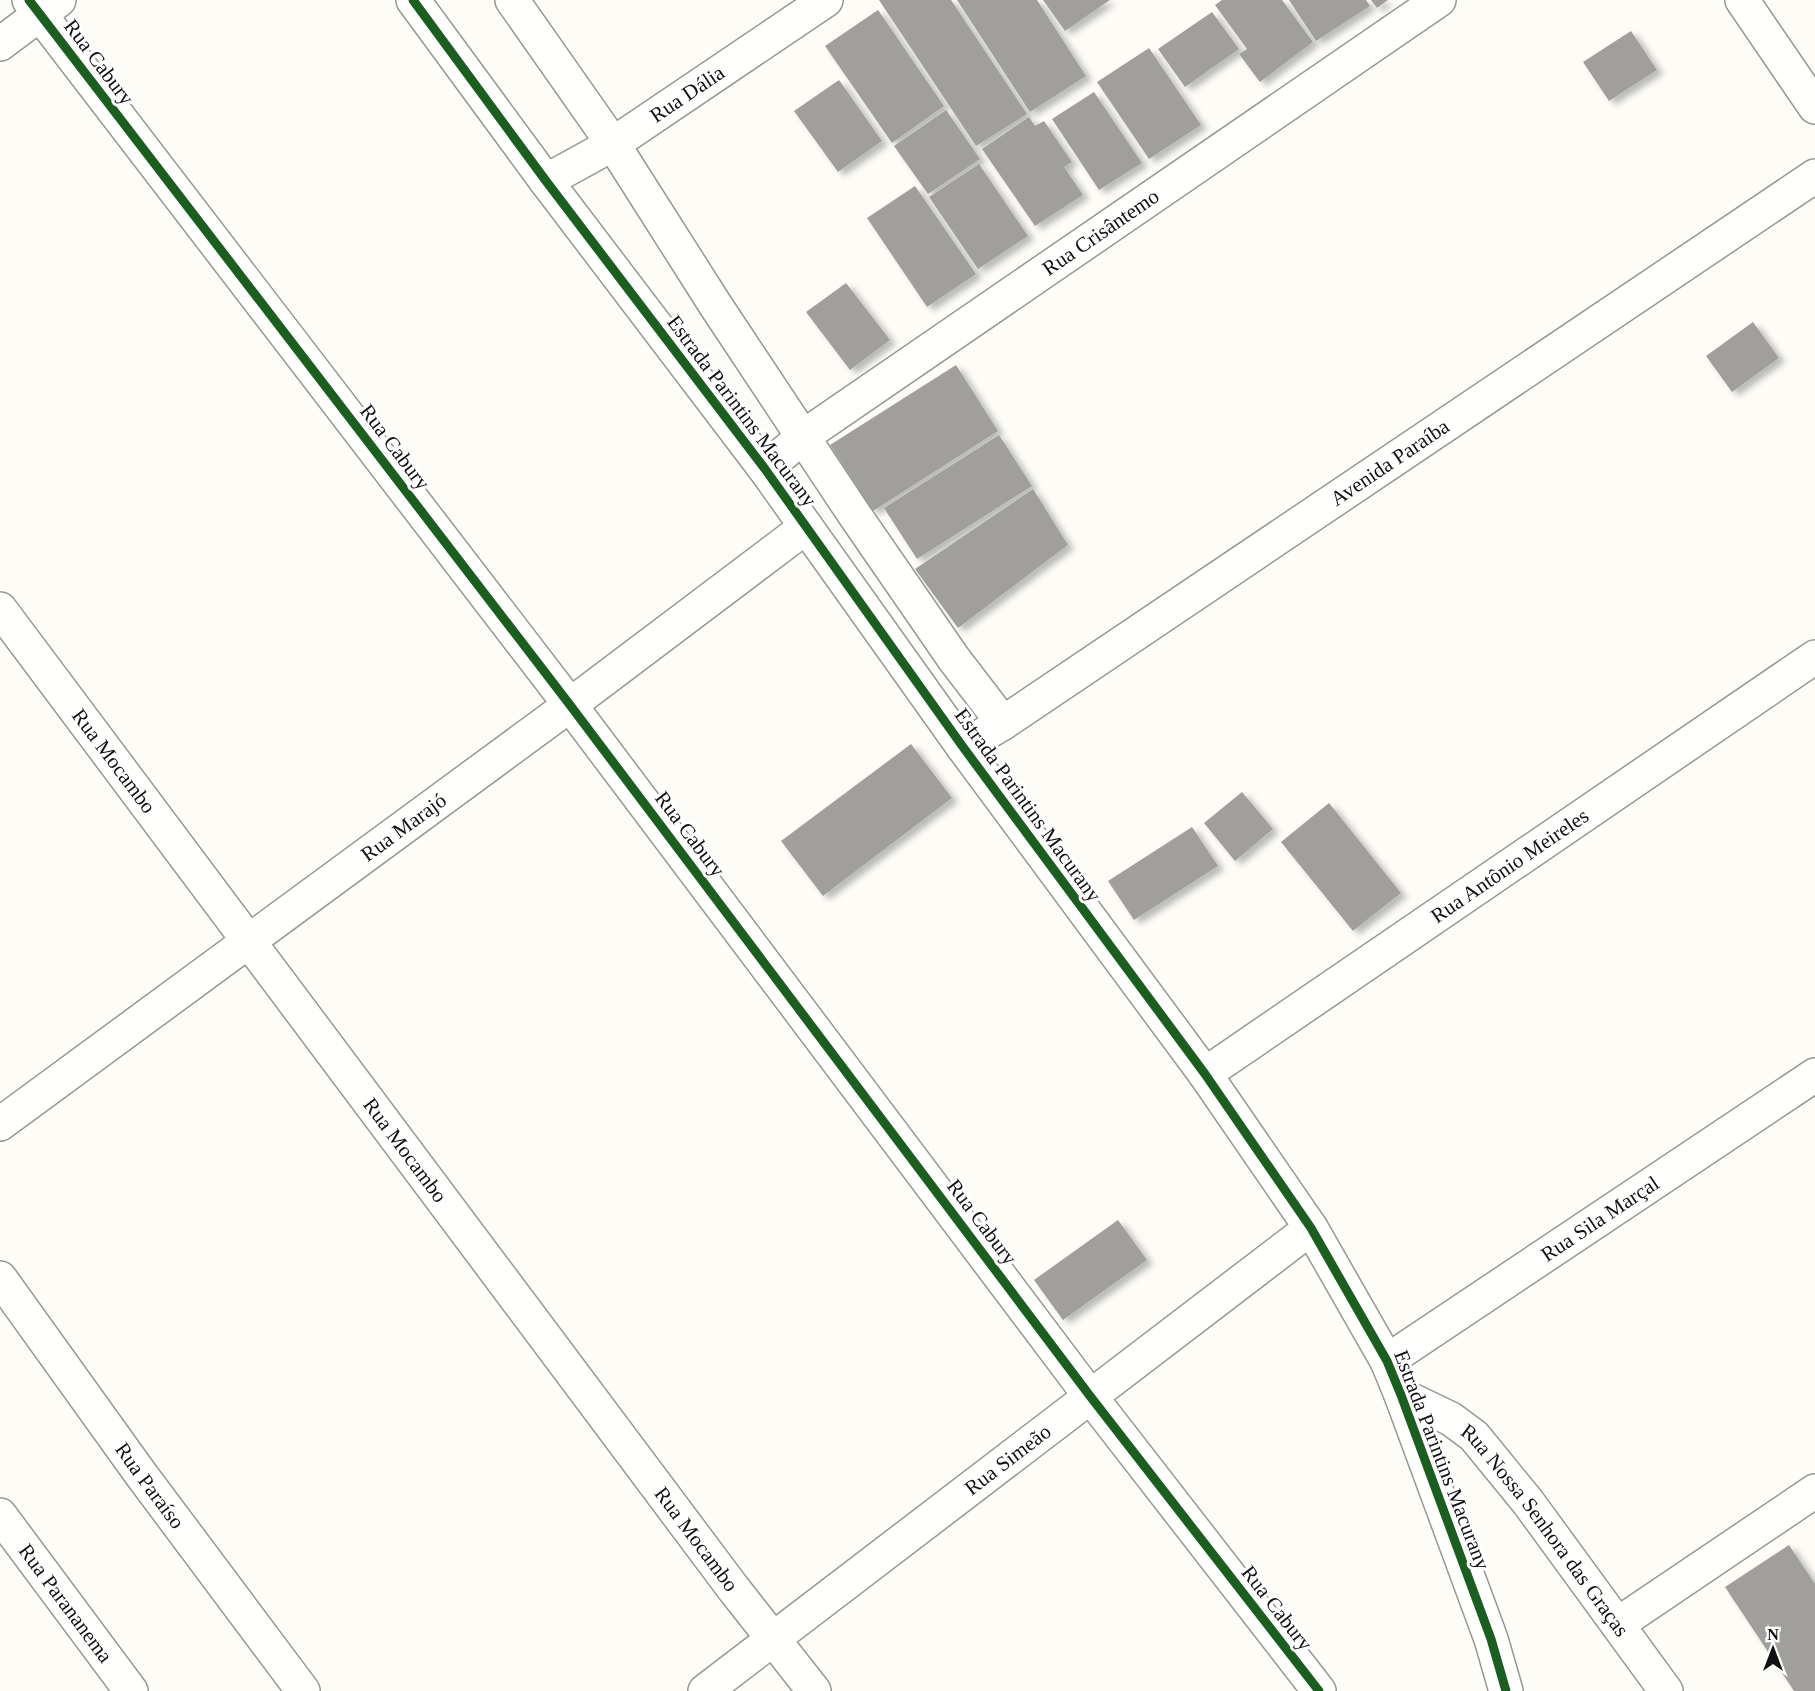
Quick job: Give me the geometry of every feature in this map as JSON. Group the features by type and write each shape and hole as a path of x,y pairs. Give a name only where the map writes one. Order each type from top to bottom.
{"street":[{"name":"Estrada Parintins Macurany","path":"413,0 546,181 765,469 963,747 1205,1074 1311,1228 1387,1361 1491,1639 1506,1691"},
{"name":"Estrada Parintins Macurany","path":"512,0 613,144 716,306 854,514 954,659 1003,723"},
{"name":"Rua Dália","path":"546,181 613,144 826,0"},
{"name":"Rua Crisântemo","path":"765,469 804,436 1439,0"},
{"path":"1742,0 1815,107"},
{"path":"0,44 43,5"},
{"name":"Rua Cabury","path":"43,5 1090,1396 1319,1691"},
{"name":"Avenida Paraíba","path":"963,747 1003,723 1815,176"},
{"name":"Rua Marajó","path":"0,1124 570,705 806,527"},
{"name":"Rua Mocambo","path":"0,609 726,1578 814,1691"},
{"name":"Rua Antônio Meireles","path":"1205,1074 1815,657"},
{"name":"Rua Sila Marçal","path":"1387,1361 1815,1075"},
{"name":"Rua Simeão","path":"705,1691 1311,1228"},
{"name":"Rua Paraíso","path":"0,1278 140,1473 303,1691"},
{"name":"Rua Nossa Senhora das Graças","path":"1401,1395 1451,1419 1474,1437 1528,1502 1666,1691"},
{"path":"1618,1624 1815,1491"},
{"name":"Rua Parananema","path":"0,1515 131,1691"}],"building":[{"path":"879,0 951,0 1027,114 976,146"},
{"path":"957,0 1037,0 1086,76 1030,112"},
{"path":"1043,0 1110,0 1065,31"},
{"path":"1222,0 1282,0 1313,42 1260,82 1239,54 1247,49 1215,5"},
{"path":"1289,0 1366,0 1370,6 1316,41"},
{"path":"1371,0 1388,0 1377,8"},
{"path":"878,10 944,106 892,143 825,46"},
{"path":"1212,12 1239,49 1185,87 1158,49"},
{"path":"1631,31 1657,70 1609,101 1583,62"},
{"path":"1149,48 1201,125 1149,159 1097,82"},
{"path":"839,80 882,141 838,172 794,111"},
{"path":"1094,92 1142,163 1099,190 1052,119"},
{"path":"946,110 980,159 928,194 894,146"},
{"path":"1029,117 1035,126 1044,121 1072,162 1064,167 1083,195 1035,226 982,149"},
{"path":"979,164 1028,236 978,269 929,197"},
{"path":"915,186 976,274 927,307 867,218"},
{"path":"846,283 890,340 850,370 806,312"},
{"path":"1753,322 1779,358 1732,392 1706,356"},
{"path":"956,365 998,431 873,511 830,445"},
{"path":"999,435 1032,486 917,559 884,508"},
{"path":"1033,489 1068,545 958,628 915,569"},
{"path":"911,744 952,798 823,896 781,841"},
{"path":"1242,792 1273,829 1235,861 1204,823"},
{"path":"1329,803 1401,893 1353,931 1281,842"},
{"path":"1192,827 1218,866 1134,920 1108,881"},
{"path":"1118,1220 1147,1260 1063,1320 1034,1280"},
{"path":"1789,1545 1815,1584 1815,1691 1794,1691 1725,1587"}],"cycle path":[{"path":"29,0 570,705 1090,1396 1319,1691"},
{"path":"413,0 546,181 765,469 963,747 1205,1074 1311,1228 1387,1361 1491,1639 1506,1691"}]}
